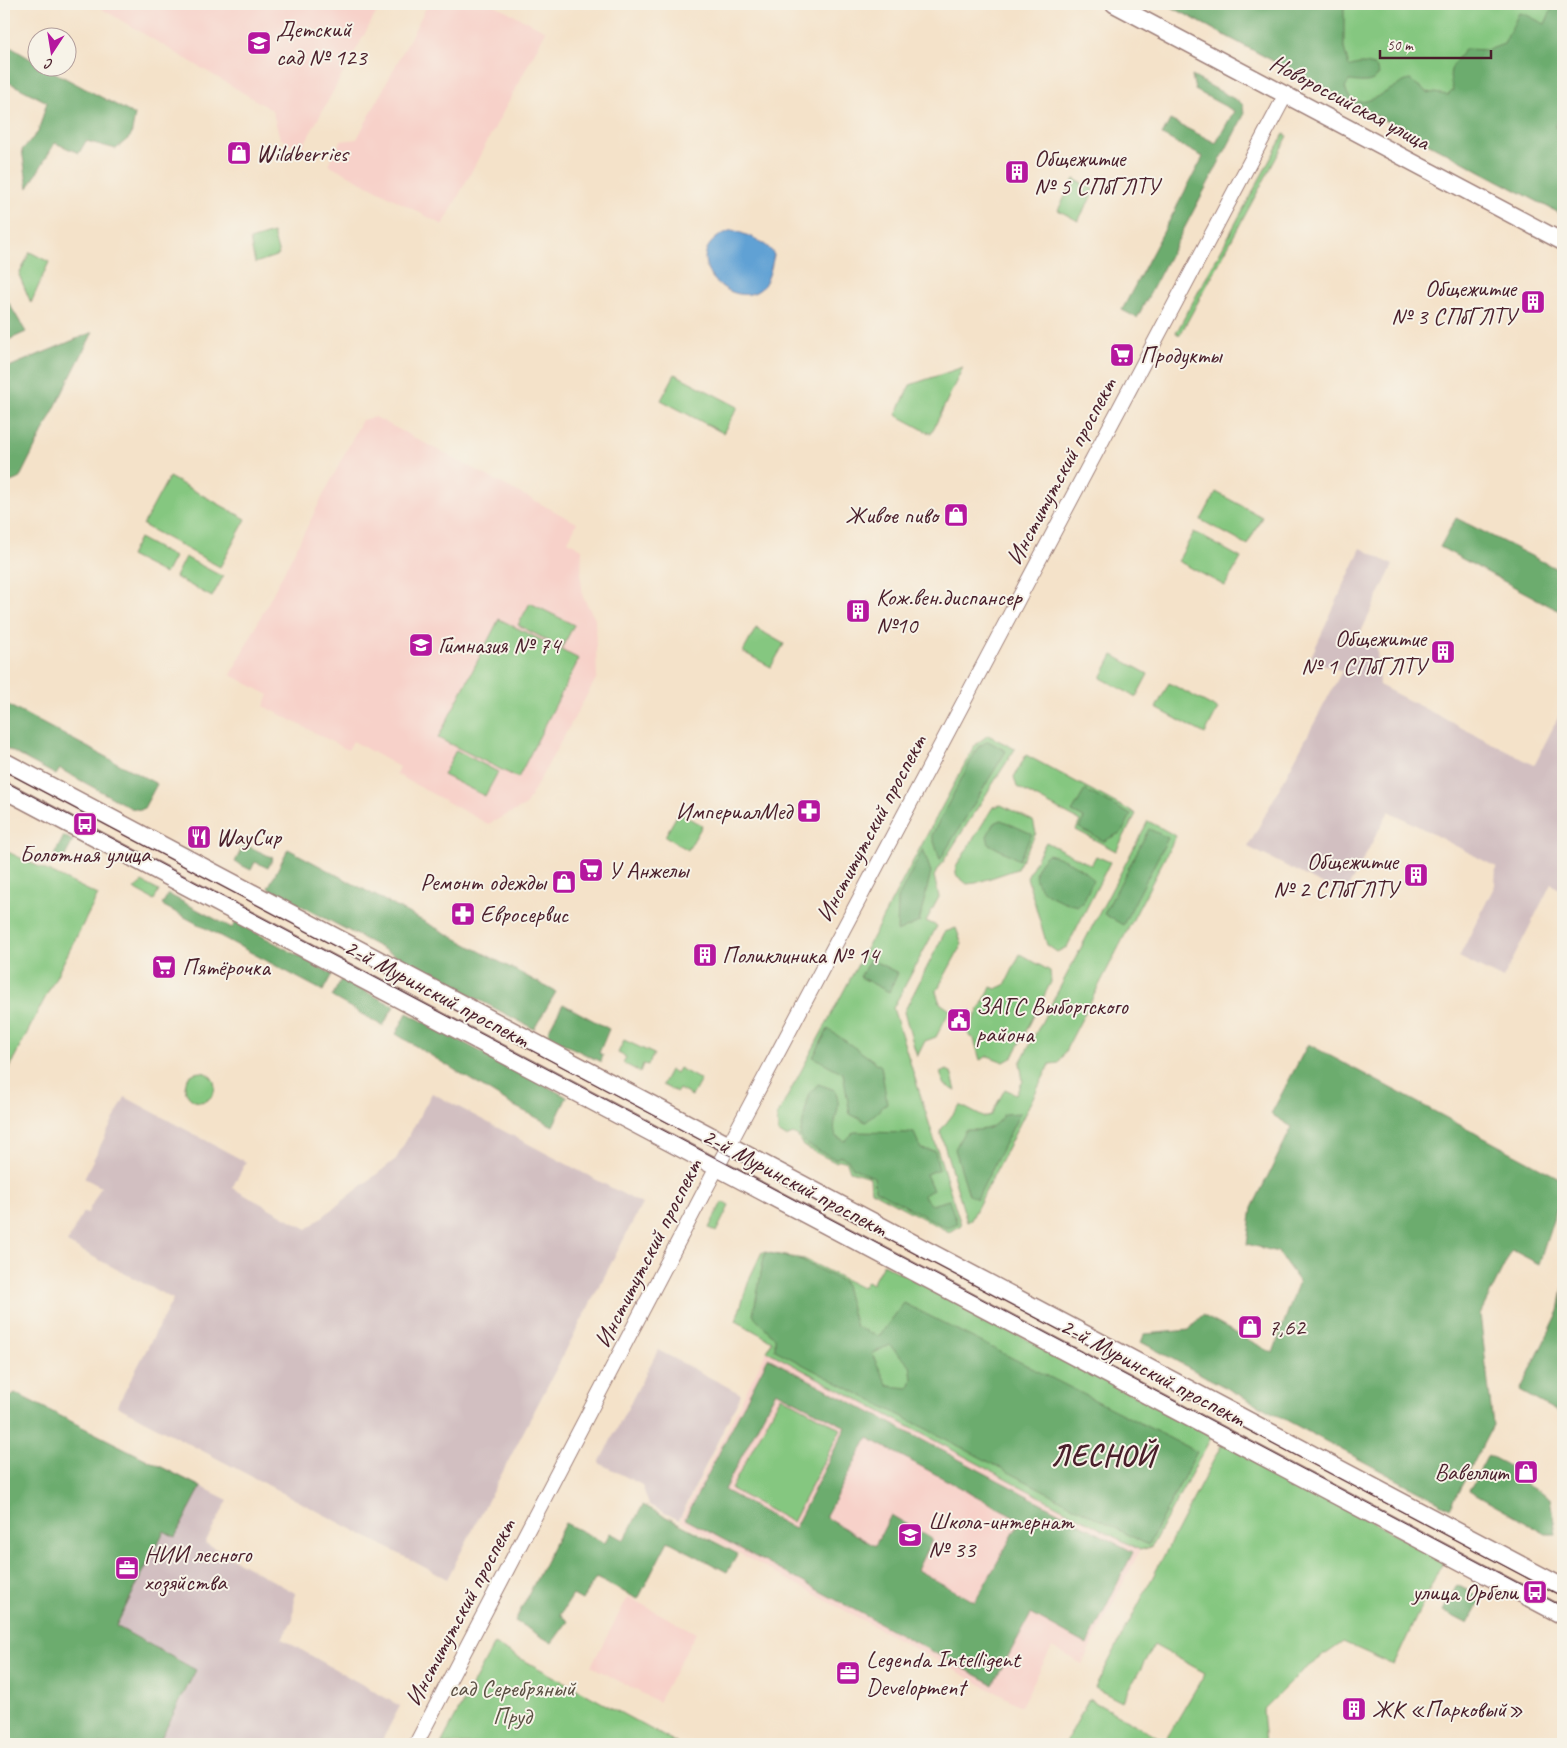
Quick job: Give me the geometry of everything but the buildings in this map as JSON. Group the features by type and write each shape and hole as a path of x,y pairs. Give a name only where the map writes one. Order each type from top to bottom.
{"main road":[{"name":"Новороссийская улица","path":"1114,4 1563,242"},
{"name":"2-й Муринский проспект","path":"4,761 1563,1586"},
{"name":"2-й Муринский проспект","path":"4,790 1563,1616"}],"street":[{"name":"Институтский проспект","path":"416,1744 717,1168 1286,94"}],"shaded area":[{"name":"Детский сад № 123","path":"102,4 381,4 301,150 280,138 272,110 102,9"},
{"path":"428,4 493,4 546,31 443,225 328,164 341,141 357,139"},
{"name":"Гимназия № 74","path":"375,417 577,523 568,541 582,549 581,578 583,597 595,619 597,677 525,806 488,824 396,774 399,767 353,741 348,750 264,706 269,695 231,675 362,420"},
{"path":"1361,548 1393,565 1359,636 1377,648 1379,685 1534,765 1563,708 1563,891 1551,884 1503,979 1459,957 1495,885 1496,867 1389,811 1344,895 1248,847 1342,671 1310,659"},
{"path":"432,1093 642,1204 447,1579 117,1406 173,1299 67,1243 83,1212 87,1214 101,1187 84,1178 125,1097 246,1162 232,1188 307,1229 396,1159"},
{"path":"658,1350 741,1394 679,1520 649,1505 642,1485 599,1463"},
{"name":"Школа-интернат № 33","path":"767,1351 1140,1550 1082,1664 1052,1647 1021,1706 680,1521"},
{"name":"НИИ лесного хозяйства","path":"15,1393 228,1500 205,1543 295,1593 293,1619 282,1639 400,1706 380,1744 4,1744 4,1400"},
{"path":"628,1597 696,1633 658,1702 591,1666"}],"green space":[{"path":"1166,4 1563,4 1563,215"},
{"path":"1166,4 1344,4 1344,48 1349,67 1359,64 1369,65 1376,67 1379,74 1370,81 1349,81 1345,87 1349,97 1356,101 1365,101 1375,98 1410,80 1427,92 1448,95 1453,90 1450,77 1452,68 1465,49 1488,50 1504,44 1519,13 1545,24 1554,4 1563,4 1563,111 1555,127 1563,131 1560,140 1563,142 1563,215"},
{"path":"4,43 28,58 28,78 65,78 135,115 131,136 116,149 86,141 79,153 55,143 28,188 22,150 38,132 47,102 4,80"},
{"path":"1192,76 1240,102 1243,105 1244,115 1137,318 1122,310 1203,157 1162,135 1170,120 1216,143 1234,111 1195,90"},
{"path":"1284,134 1288,136 1180,335 1176,333"},
{"path":"1074,179 1095,190 1078,221 1058,210"},
{"path":"273,233 279,255 255,263 250,240"},
{"path":"30,252 49,262 31,303 19,275"},
{"path":"4,295 26,332 4,342"},
{"path":"93,332 19,479 4,484 4,369"},
{"path":"963,367 931,434 896,415 910,385"},
{"path":"675,374 738,407 723,433 661,400"},
{"path":"169,477 246,519 220,567 143,525"},
{"path":"1216,492 1262,517 1247,545 1201,520"},
{"path":"1456,518 1563,572 1563,613 1440,547"},
{"path":"1194,532 1241,558 1225,586 1178,561"},
{"path":"139,538 174,557 165,574 130,556"},
{"path":"185,557 223,577 212,597 175,577"},
{"path":"530,603 574,625 562,648 518,625"},
{"path":"499,619 579,659 518,778 438,738"},
{"path":"756,628 784,644 771,667 743,652"},
{"path":"1113,655 1148,674 1136,697 1101,678"},
{"path":"1169,683 1218,709 1205,734 1156,708"},
{"path":"4,703 157,784 144,808 141,810 131,808 60,769 56,775 4,747"},
{"path":"988,735 1015,749 934,876 939,897 926,921 937,926 893,1008 961,1225 949,1232 871,1191 870,1177 850,1171 847,1162 841,1160 835,1162 803,1146 798,1137 793,1134 786,1137 778,1132 777,1116 975,745"},
{"path":"988,741 1006,751 940,860 932,835 978,747"},
{"path":"456,750 498,772 485,796 443,775"},
{"path":"1026,755 1136,814 1116,851 1076,830 1080,821 1017,787 1014,777"},
{"path":"1085,790 1131,815 1122,832 1104,841 1079,828 1084,818 1072,812"},
{"path":"1001,805 1033,821 1036,833 1017,869 976,883 967,884 956,875 956,867 993,807"},
{"path":"679,812 702,826 688,850 665,836"},
{"path":"1001,820 1032,834 1019,860 989,844 987,836 993,824"},
{"path":"1148,821 1176,836 1059,1063 1050,1064 971,1220 967,1222 940,1131 960,1105 983,1117 991,1115 1005,1089 1016,1094 1023,1081 1020,1063"},
{"path":"1149,829 1168,838 1123,925 1104,914"},
{"path":"64,836 73,841 63,860 54,855"},
{"path":"1046,842 1091,865 1096,856 1110,862 1067,947 1057,952 1047,945 1027,877"},
{"path":"244,844 273,858 268,868 255,862 251,870 235,862"},
{"path":"288,849 556,992 534,1029 268,888"},
{"path":"923,849 931,872 919,922 897,932 898,898"},
{"path":"4,850 98,895 8,1070 4,1063"},
{"path":"1048,854 1073,864 1093,880 1083,902 1078,906 1048,894 1036,881 1035,873 1039,864"},
{"path":"142,882 159,891 154,900 134,889"},
{"path":"168,894 232,928 236,922 332,974 323,991 162,905"},
{"path":"956,928 962,944 936,992 940,1003 950,1010 936,1037 925,1041 917,1057 904,1012 945,932"},
{"path":"1020,954 1050,971 1051,982 1013,1057 1004,1062 988,1056 980,1060 974,1039 969,1036 968,1030 991,987 996,989 1005,985"},
{"path":"870,959 898,973 889,992 860,977"},
{"path":"341,979 394,1006 383,1026 332,997"},
{"path":"563,1004 609,1029 599,1053 603,1055 601,1062 548,1036 549,1029"},
{"path":"407,1013 567,1097 553,1126 512,1105 396,1034"},
{"path":"828,1029 881,1066 887,1103 866,1122 850,1114 843,1073 813,1057"},
{"path":"624,1040 654,1054 648,1065 643,1064 640,1072 623,1063 626,1057 618,1053"},
{"path":"1308,1044 1563,1180 1563,1189 1539,1264 1512,1250 1480,1314 1493,1425 1450,1508 1141,1342 1145,1334 1189,1330 1202,1315 1273,1353 1299,1281 1278,1252 1247,1244 1252,1208 1292,1127 1271,1114"},
{"path":"679,1068 701,1080 692,1096 679,1089 677,1092 662,1085 670,1070 676,1073"},
{"path":"946,1070 951,1072 956,1091 945,1085 940,1073"},
{"path":"200,1072 211,1076 215,1087 211,1098 200,1102 189,1098 185,1087 189,1076"},
{"path":"818,1084 835,1090 838,1104 835,1124 836,1137 845,1141 854,1132 914,1133 921,1149 935,1151 939,1169 926,1174 933,1190 923,1195 931,1205 949,1200 957,1223 947,1228 875,1190 874,1177 853,1168 849,1161 841,1156 835,1159 806,1144 800,1136 809,1094"},
{"path":"1020,1113 977,1199 969,1195 955,1149 965,1130 992,1127 1004,1114"},
{"path":"722,1202 729,1206 716,1232 709,1228"},
{"path":"762,1252 804,1259 862,1288 867,1281 872,1284 883,1264 1212,1436 1151,1547 1140,1550 767,1351 772,1341 736,1321 750,1277"},
{"path":"765,1252 802,1261 844,1282 856,1327 879,1336 904,1303 1197,1452 1148,1545 775,1350 775,1338 753,1315","holes":["889,1345 910,1365 912,1379 909,1388 888,1386 872,1354"]},
{"path":"1563,1288 1563,1415 1520,1391 1559,1311"},
{"path":"768,1358 1133,1552 1087,1645 1031,1614 993,1684 685,1519","holes":["776,1391 846,1427 794,1529 724,1490","868,1438 1021,1520 975,1602 917,1570 932,1539 891,1515 875,1546 825,1517"]},
{"path":"15,1393 201,1487 175,1537 164,1531 116,1626 196,1670 158,1744 4,1744 4,1400"},
{"path":"781,1396 841,1429 792,1522 731,1489"},
{"path":"1223,1442 1443,1560 1394,1665 1343,1642 1302,1671 1263,1710 1266,1744 1065,1744 1089,1699 1165,1741 1205,1673 1154,1645 1122,1702 1095,1688"},
{"path":"1488,1455 1513,1468 1510,1476 1550,1498 1556,1534 1546,1534 1469,1491"},
{"path":"643,1505 738,1554 727,1572 668,1541 638,1599 596,1578 582,1600 573,1595 560,1615 568,1621 552,1643 515,1621 565,1523 605,1543 610,1533 624,1540"},
{"path":"1457,1585 1482,1598 1468,1624 1443,1611"},
{"name":"сад Серебряный Пруд","path":"494,1644 678,1744 441,1744"}],"water":[{"path":"732,230 762,242 774,255 767,281 756,292 744,295 731,292 719,285 710,274 705,263 706,251 715,239"}],"tram line":[{"path":"4,771 1563,1597"},
{"path":"4,781 1563,1607"}],"place":[{"name":"Детский сад № 123","path":"259,43"},
{"name":"Wildberries","path":"239,153"},
{"name":"Общежитие № 5 СПбГЛТУ","path":"1017,172"},
{"name":"Общежитие № 3 СПбГЛТУ","path":"1533,302"},
{"name":"Продукты","path":"1122,355"},
{"name":"Живое пиво","path":"956,515"},
{"name":"Кож.вен.диспансер №10","path":"858,611"},
{"name":"Гимназия № 74","path":"421,645"},
{"name":"Общежитие № 1 СПбГЛТУ","path":"1443,652"},
{"name":"ИмпериалМед","path":"809,811"},
{"name":"Болотная улица","path":"85,824"},
{"name":"WayCup","path":"199,837"},
{"name":"У Анжелы","path":"591,870"},
{"name":"Общежитие № 2 СПбГЛТУ","path":"1416,875"},
{"name":"Ремонт одежды","path":"564,882"},
{"name":"Евросервис","path":"463,914"},
{"name":"Поликлиника № 14","path":"705,955"},
{"name":"Пятёрочка","path":"164,967"},
{"name":"ЗАГС Выборгского района","path":"959,1020"},
{"name":"7,62","path":"1250,1327"},
{"name":"Вавеллит","path":"1526,1472"},
{"name":"Школа-интернат № 33","path":"910,1535"},
{"name":"НИИ лесного хозяйства","path":"127,1568"},
{"name":"улица Орбели","path":"1535,1592"},
{"name":"Legenda Intelligent Development","path":"848,1673"},
{"name":"ЖК «Парковый»","path":"1354,1709"}],"district":[{"name":"ЛЕСНОЙ","path":"1103,1455"}]}
